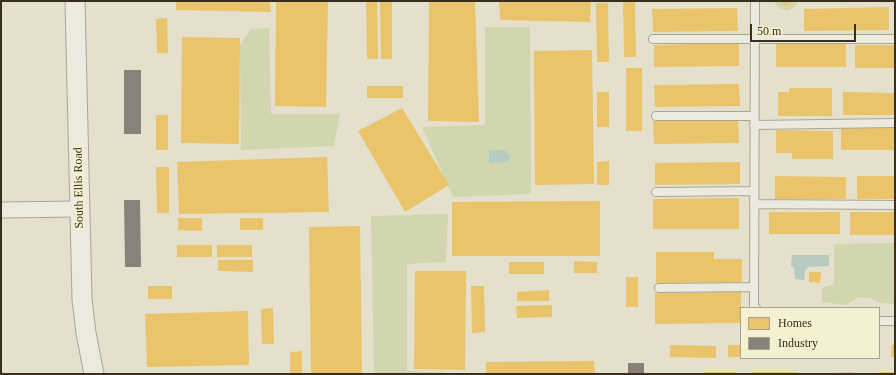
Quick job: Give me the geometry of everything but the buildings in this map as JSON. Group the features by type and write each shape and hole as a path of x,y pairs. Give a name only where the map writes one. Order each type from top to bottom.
{"street":[{"name":"South Ellis Road","path":"76,1 82,299 86,333 94,374"},
{"path":"1,210 79,209"}],"lane":[{"path":"755,1 755,307"},
{"path":"653,39 895,39"},
{"path":"656,116 754,116"},
{"path":"754,125 895,122"},
{"path":"656,192 754,191"},
{"path":"754,204 895,205"},
{"path":"659,288 754,287"},
{"path":"880,321 895,321"}],"green space":[{"path":"774,1 799,1 795,7 787,11 779,8"},
{"path":"485,27 530,27 531,194 453,197 422,127 485,125"},
{"path":"269,28 271,114 340,114 334,146 241,150 240,45 251,29"},
{"path":"448,214 446,262 407,264 407,371 445,372 440,374 374,374 371,216"},
{"path":"895,243 895,304 880,303 871,298 858,297 846,305 822,302 822,288 834,284 834,244"}],"shaded area":[{"path":"489,150 505,150 511,157 507,162 489,163"},
{"path":"792,255 829,255 829,266 809,267 805,271 804,280 795,279 794,268 791,266"}]}
